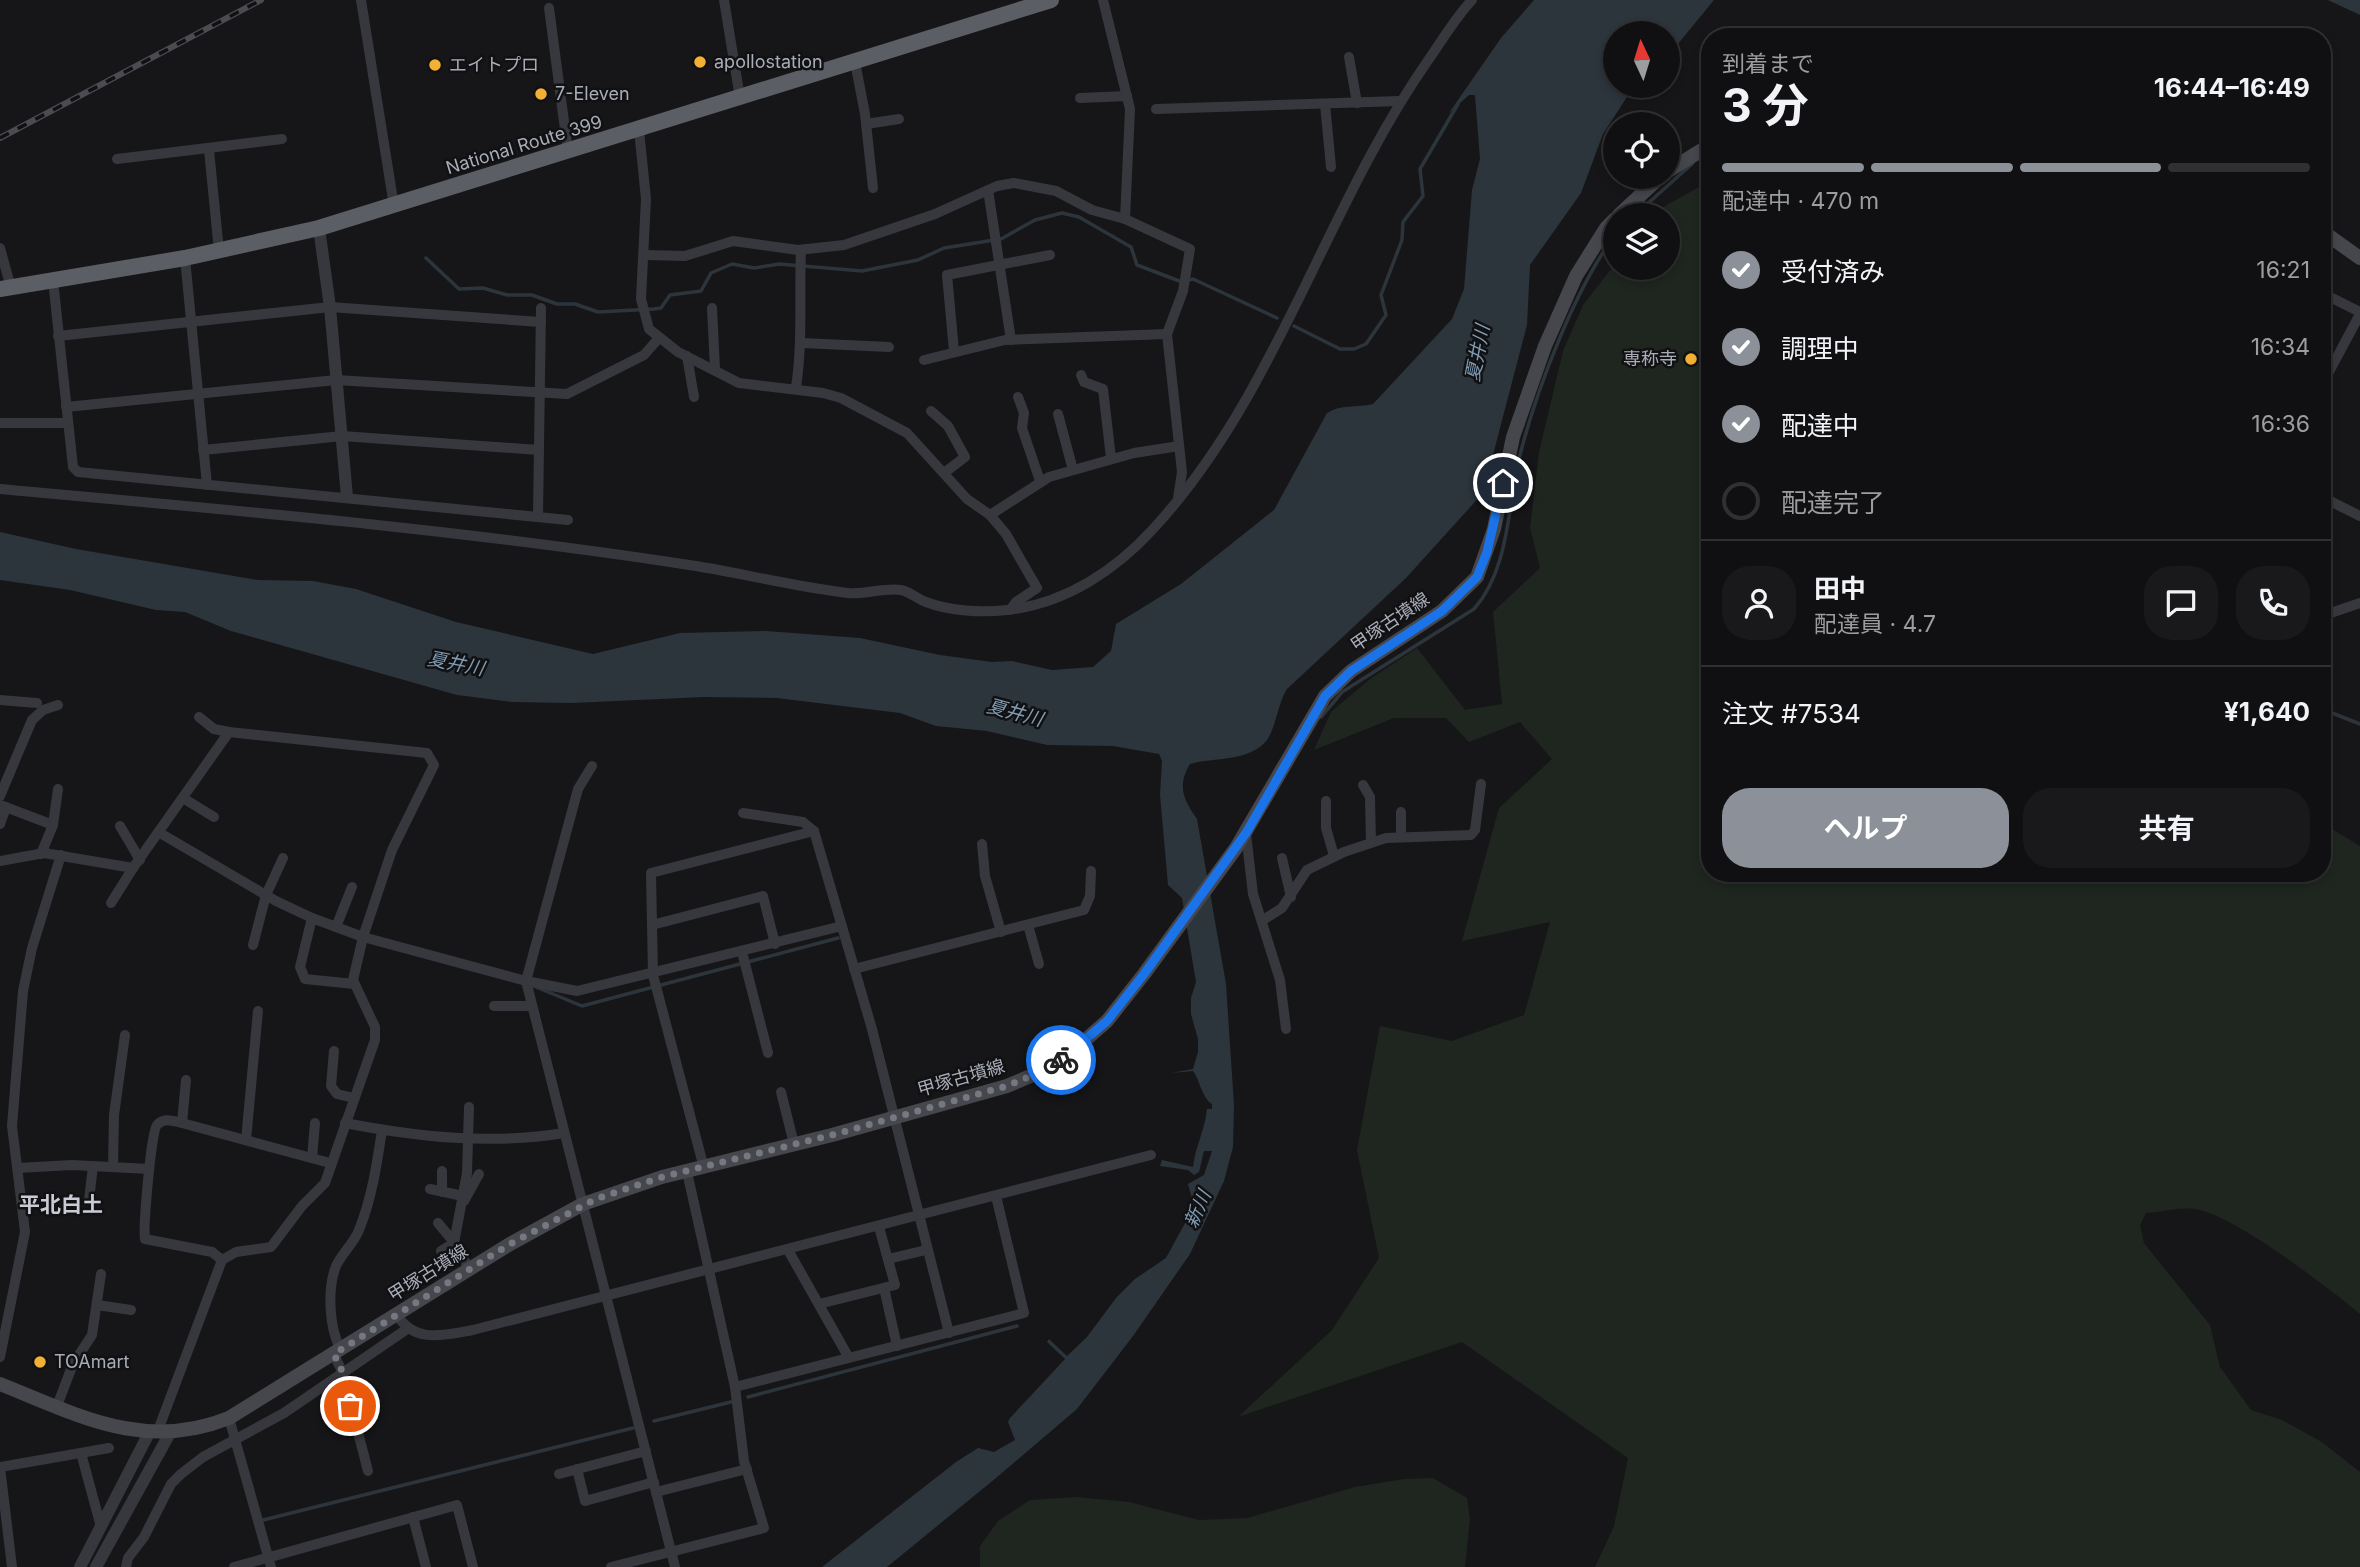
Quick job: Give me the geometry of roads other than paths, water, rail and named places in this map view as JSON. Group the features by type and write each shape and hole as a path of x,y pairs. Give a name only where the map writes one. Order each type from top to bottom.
{"highway":[{"name":"National Route 399","path":"6,289 185,258 319,228 1051,0"}],"main road":[{"path":"1680,164 1701,151"},
{"path":"1632,203 1647,189"},
{"name":"甲塚古墳線","path":"0,1384 124,1430 159,1433 190,1431 229,1418 583,1204 649,1181 1007,1086 1047,1069 1107,1021 1144,974 1246,833 1311,719 1336,684 1442,611 1477,577 1494,529 1513,437 1545,346 1576,276 1603,233"},
{"path":"2331,237 2360,258"}],"street":[{"path":"361,0 394,206"},
{"path":"724,0 740,98"},
{"path":"1103,0 1130,109 1125,219"},
{"path":"0,489 295,517 537,546 696,566 836,592 879,593 896,589 922,601 947,607 1010,610 1073,591 1123,560 1178,500 1241,408 1399,101 1472,0"},
{"path":"549,8 568,152"},
{"path":"1349,57 1357,103"},
{"path":"855,62 866,124 873,188"},
{"path":"1080,98 1128,96"},
{"path":"1156,108 1399,101"},
{"path":"1325,104 1331,167"},
{"path":"866,124 899,119"},
{"path":"639,130 646,199 646,255 642,303 649,329 657,338 739,383 796,387 841,398 907,433 976,508 989,515 1006,534 1037,588 1016,602 1010,610"},
{"path":"117,159 282,139"},
{"path":"209,149 219,251"},
{"path":"646,255 685,256 733,241 772,249 801,250 844,245 935,214 988,190 1014,183 1056,191 1092,210 1125,219 1190,249 1186,283 1167,334 1182,472 1178,500"},
{"path":"988,190 1011,340"},
{"path":"319,228 330,307 347,497"},
{"path":"0,248 6,289"},
{"path":"796,387 802,343 798,330 801,250"},
{"path":"954,351 947,275 1050,255"},
{"path":"185,258 189,322 207,485"},
{"path":"53,280 73,467 78,472 568,520"},
{"path":"2331,298 2360,313 2331,368"},
{"path":"58,335 330,307 541,321"},
{"path":"538,516 541,308"},
{"path":"712,308 715,369"},
{"path":"924,359 1011,340 1167,334"},
{"path":"66,407 336,380 573,393 644,355 657,338"},
{"path":"802,343 889,347"},
{"path":"687,356 694,397"},
{"path":"1082,375 1084,382 1103,388 1111,458"},
{"path":"1018,397 1024,413 1022,428 1040,481"},
{"path":"931,411 948,426 965,457 944,473"},
{"path":"1058,414 1073,470"},
{"path":"0,423 68,422"},
{"path":"203,450 342,436 539,450"},
{"path":"989,515 1040,481 1111,458 1179,446"},
{"path":"2331,501 2360,516"},
{"path":"2331,614 2360,603"},
{"path":"0,700 37,703"},
{"path":"0,796 32,720 43,710 58,705"},
{"path":"96,1566 159,1433 222,1260 236,1252 271,1247 302,1206 325,1183 375,1040 375,1027 354,984 363,937 408,811 432,772 432,759 427,753 229,732 214,729 199,717"},
{"path":"111,903 229,732"},
{"path":"592,766 578,789 526,981 675,1567"},
{"path":"1263,920 1274,915 1291,897 1307,870 1334,856 1371,842 1401,837 1471,835 1475,830 1481,784"},
{"path":"1363,785 1370,797 1371,842"},
{"path":"41,854 53,825 58,789"},
{"path":"183,798 214,817"},
{"path":"1326,801 1326,828 1334,856"},
{"path":"0,824 3,806 53,825"},
{"path":"1401,812 1401,837"},
{"path":"743,813 803,822 814,831 854,969 949,1333"},
{"path":"120,825 136,864"},
{"path":"704,1168 653,975 651,873 814,831"},
{"path":"160,833 266,895 312,918 363,937 526,981 577,991 653,975 842,926"},
{"path":"1246,833 1253,894 1280,980 1286,1030"},
{"path":"982,844 985,876 1001,932"},
{"path":"0,861 41,854 136,864"},
{"path":"0,1357 25,1232 12,1101 23,990 32,948 61,855"},
{"path":"253,944 266,895 283,858"},
{"path":"1282,858 1291,897"},
{"path":"854,969 1084,910 1090,896 1091,871"},
{"path":"336,927 352,887"},
{"path":"652,925 763,897 775,944"},
{"path":"312,918 300,967 305,979 354,984"},
{"path":"1028,925 1039,964"},
{"path":"742,952 768,1053"},
{"path":"494,1006 532,1006"},
{"path":"246,1140 258,1011"},
{"path":"113,1167 114,1115 125,1035"},
{"path":"334,1051 331,1086 337,1094 354,1098"},
{"path":"182,1123 186,1080"},
{"path":"781,1091 794,1144"},
{"path":"441,1251 454,1243 467,1173 470,1107"},
{"path":"222,1260 212,1252 145,1239 153,1130 162,1121 182,1123 330,1163"},
{"path":"312,1158 315,1123"},
{"path":"345,1123 382,1130 467,1138 529,1139 564,1133"},
{"path":"368,1471 335,1341 332,1315 333,1277 341,1257 359,1231 374,1178 382,1130"},
{"path":"397,1315 407,1329 440,1336 711,1271 1152,1155"},
{"path":"18,1168 93,1166 149,1169"},
{"path":"89,1200 93,1166"},
{"path":"442,1171 442,1192"},
{"path":"611,1567 764,1528 747,1469 735,1387 687,1172"},
{"path":"430,1189 465,1201 479,1174"},
{"path":"735,1387 1024,1313 996,1196"},
{"path":"438,1223 470,1270"},
{"path":"819,1304 895,1285 879,1227"},
{"path":"788,1250 849,1358"},
{"path":"888,1259 926,1250"},
{"path":"57,1406 73,1364 92,1335 101,1273"},
{"path":"884,1288 897,1346"},
{"path":"97,1305 131,1310"},
{"path":"126,1567 128,1558 144,1537 171,1484 203,1457 284,1413 407,1329"},
{"path":"229,1418 270,1562"},
{"path":"82,1562 159,1433"},
{"path":"12,1567 0,1467 109,1448"},
{"path":"559,1474 646,1451"},
{"path":"81,1453 101,1527"},
{"path":"577,1469 585,1500 747,1469"},
{"path":"234,1567 270,1562 457,1506 473,1567"},
{"path":"414,1517 426,1567"}],"water":[{"path":"1534,0 1714,0 1680,41 1680,21 1603,21 1603,98 1626,98 1617,112 1603,112 1603,134 1581,193 1530,265 1527,325 1483,493 1406,578 1287,689 1270,734 1260,747 1231,758 1190,764 1186,772 1183,792 1197,819 1226,984 1234,1105 1233,1147 1224,1181 1190,1254 1133,1336 1077,1409 996,1478 887,1567 822,1567 956,1462 978,1448 994,1452 1015,1440 1008,1422 1010,1418 1065,1359 1047,1342 1049,1339 1067,1356 1087,1337 1116,1298 1135,1279 1166,1258 1190,1214 1192,1199 1188,1184 1204,1175 1212,1151 1204,1151 1199,1172 1194,1175 1188,1170 1160,1166 1162,1160 1193,1167 1207,1109 1212,1109 1212,1104 1193,1071 1171,1073 1193,1069 1198,1052 1198,1039 1191,1014 1191,998 1196,982 1182,898 1168,885 1160,795 1162,761 1159,754 1113,746 1047,745 987,731 936,726 900,713 777,698 703,697 572,703 513,702 457,695 231,631 185,612 156,610 70,590 0,580 0,532 76,549 258,580 313,581 356,589 456,622 593,654 680,633 766,631 860,638 940,655 992,662 1012,661 1052,670 1093,667 1111,651 1116,624 1181,584 1274,510 1327,413 1343,407 1373,404 1452,319 1464,289 1472,190 1480,159 1475,95 1469,95 1449,113 1501,38"},
{"path":"2328,0 2360,0 2360,15"}],"waterway":[{"path":"1294,326 1340,349 1354,349 1366,344 1386,315 1381,295 1402,240 1403,222 1423,196 1420,169 1458,104"},
{"path":"1648,203 1693,163"},
{"path":"426,258 459,289 483,288 507,295 532,295 557,304 575,304 598,312 654,309 661,308 670,295 701,291 711,273 732,264 754,268 779,264 862,271 918,260 944,248 1001,239 1035,220 1062,213 1079,217 1131,247 1137,265 1182,282 1193,279 1277,318"},
{"path":"1321,717 1342,692 1474,609 1486,592 1501,554 1516,471 1537,397 1572,310 1603,253"},
{"path":"2331,713 2360,724"},
{"path":"536,987 582,1006 838,938"},
{"path":"748,1397 1017,1326"},
{"path":"654,1421 731,1402"},
{"path":"263,1520 633,1428"}],"railway":[{"path":"0,138 261,0"}],"place":[{"name":"apollostation","path":"700,62"},
{"name":"エイトプロ","path":"435,65"},
{"name":"7-Eleven","path":"541,94"},
{"name":"専称寺","path":"1691,359"},
{"name":"TOAmart","path":"40,1362"}],"district":[{"name":"平北白土","path":"61,1205"}],"water label":[{"name":"夏井川","path":"1477,353"},
{"name":"夏井川","path":"456,663"},
{"name":"夏井川","path":"1015,712"},
{"name":"新川","path":"1197,1209"}]}
